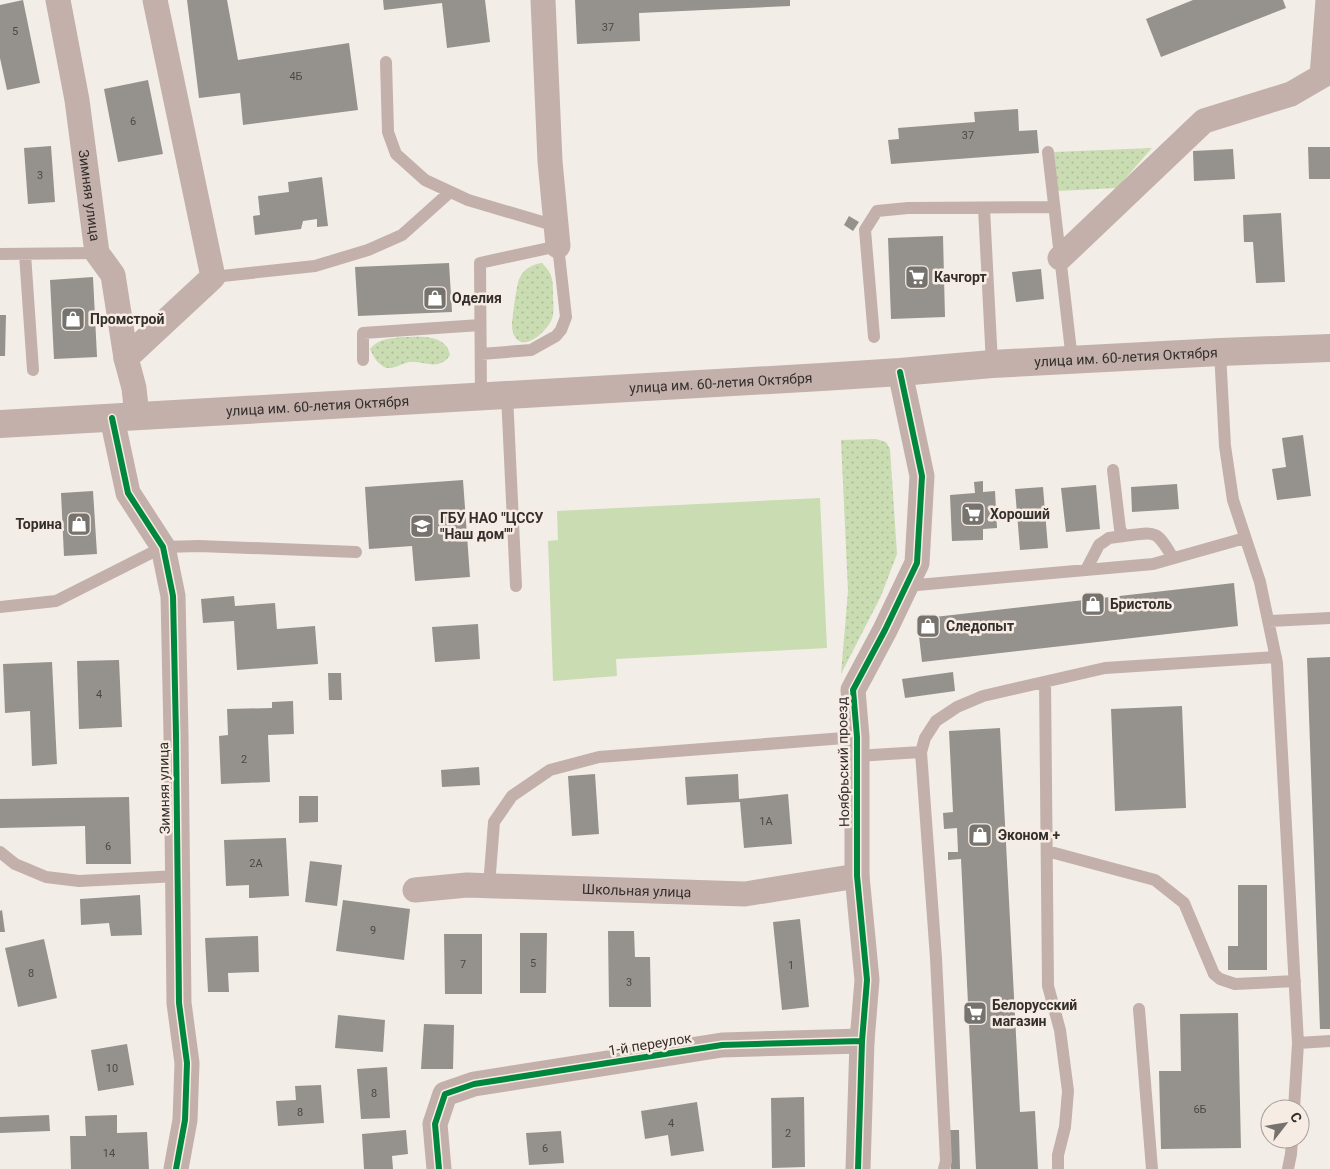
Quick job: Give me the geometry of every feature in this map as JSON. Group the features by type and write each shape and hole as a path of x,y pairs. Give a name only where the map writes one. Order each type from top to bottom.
{"main road":[{"name":"улица им. 60-летия Октября","path":"0,424 900,372 992,364 1330,348"}],"street":[{"name":"Зимняя улица","path":"58,0 77,100 97,253 113,275 126,358 134,388 124,417 128,493 163,547 172,596 176,735 179,1003 186,1063 186,1120 176,1169"},
{"path":"126,358 213,277 155,0"},
{"path":"543,0 550,161 557,236"},
{"path":"1060,258 1204,121 1291,94 1326,79 1328,10"},
{"name":"Ноябрьский проезд","path":"858,1169 862,1041 867,980 857,876 857,746 853,690 885,630 917,562 922,476 900,372"},
{"name":"Школьная улица","path":"415,890 467,885 745,894 857,876"},
{"name":"1-й переулок","path":"439,1169 435,1124 445,1094 474,1084 722,1045 862,1041"}],"lane":[{"path":"386,62 388,132 396,154 425,180 468,200 557,236"},
{"path":"1048,152 1072,360"},
{"path":"213,277 315,266 368,250 402,235 450,192"},
{"path":"874,337 865,230 877,211 908,208 1054,207"},
{"path":"984,208 992,364"},
{"path":"516,586 494,396 481,354 480,263 557,236"},
{"path":"481,354 530,350 556,336 561,330 566,317 557,236"},
{"path":"0,253 97,253"},
{"path":"25,254 33,370"},
{"path":"363,360 363,333 480,325"},
{"path":"1220,352 1225,446 1233,500 1260,582 1276,658 1298,1043 1295,1099"},
{"path":"1113,470 1120,529 1124,536"},
{"path":"1086,570 1099,545 1109,538 1152,533 1162,540 1173,558"},
{"path":"906,586 1153,564 1246,538"},
{"path":"0,608 56,601 163,547 199,546 356,552"},
{"path":"1268,621 1330,618"},
{"path":"944,1169 946,1161 936,958 921,752 925,738 936,721 957,707 983,696 1105,668 1276,658"},
{"path":"1045,682 1048,986 1060,1030 1068,1091 1065,1127 1058,1155 1058,1169"},
{"path":"489,886 494,822 512,796 550,770 599,757 857,746 921,752"},
{"path":"1047,851 1155,880 1184,903 1214,974 1220,979 1235,984 1295,981"},
{"path":"0,852 15,864 46,877 79,881 178,876"},
{"path":"1139,1009 1152,1169"},
{"path":"1298,1043 1330,1042"},
{"path":"1288,1169 1291,1149"}],"green space":[{"path":"1152,148 1117,188 1058,191 1054,152"},
{"path":"542,263 550,274 552,281 554,308 552,318 545,330 535,338 524,342 519,341 514,336 512,326 519,280 526,269"},
{"path":"401,337 423,337 437,340 443,343 450,355 445,361 438,364 410,362 394,367 384,367 370,349 380,341"},
{"path":"876,439 886,442 890,449 897,554 881,596 841,674 848,591 841,440"},
{"path":"820,498 827,648 616,659 617,676 553,681 548,541 558,540 557,511"}],"building":[{"path":"23,0 40,83 7,90 0,58 0,5"},
{"path":"187,0 227,0 238,60 349,43 358,110 243,125 240,93 199,98"},
{"path":"383,0 485,0 490,42 447,48 442,3 384,10"},
{"path":"575,0 790,0 790,6 639,13 640,41 577,44"},
{"path":"1193,0 1283,0 1286,8 1161,57 1146,19"},
{"path":"148,80 163,154 118,162 104,89"},
{"path":"1018,109 1019,131 1037,130 1039,153 891,164 888,140 899,139 898,128 975,122 974,112"},
{"path":"51,146 55,202 28,204 24,148"},
{"path":"1308,147 1330,147 1330,179 1309,179"},
{"path":"1233,149 1235,179 1194,181 1193,151"},
{"path":"322,177 328,226 317,227 317,219 303,221 301,229 255,235 253,216 260,215 258,196 289,192 288,182"},
{"path":"1281,213 1285,282 1256,283 1253,242 1244,242 1243,215"},
{"path":"849,216 859,222 853,231 844,225"},
{"path":"943,236 945,317 891,319 888,238"},
{"path":"449,263 452,312 358,316 355,267"},
{"path":"1041,269 1044,299 1016,302 1012,272"},
{"path":"93,277 97,357 54,359 50,280"},
{"path":"0,315 6,315 5,356 0,356"},
{"path":"1303,435 1311,496 1277,500 1272,469 1286,467 1282,438"},
{"path":"463,480 470,577 415,581 412,546 369,549 365,487"},
{"path":"983,481 983,492 995,491 997,528 983,529 983,540 952,541 950,495 975,493 974,482"},
{"path":"1177,484 1179,509 1132,512 1131,487"},
{"path":"1096,485 1100,529 1066,532 1061,488"},
{"path":"1043,487 1048,548 1020,550 1015,489"},
{"name":"Торина","path":"93,491 97,554 64,556 61,493"},
{"path":"1234,583 1238,626 922,662 917,619"},
{"path":"234,596 235,606 275,603 277,629 315,626 318,664 237,670 234,621 203,623 201,599"},
{"path":"478,624 480,659 435,662 432,627"},
{"path":"1330,657 1330,1029 1320,1029 1307,658"},
{"path":"119,660 122,727 79,729 77,661"},
{"path":"52,662 57,764 32,766 30,711 5,713 3,664"},
{"path":"953,672 955,691 905,698 902,679"},
{"path":"328,673 341,673 342,700 329,700"},
{"path":"293,701 294,734 268,735 270,782 221,784 219,736 228,735 227,709 272,708 272,702"},
{"path":"1182,706 1186,808 1115,811 1111,709"},
{"path":"1000,728 1020,1112 1035,1111 1038,1169 976,1169 961,859 948,860 948,852 958,852 957,828 944,829 943,813 953,812 949,731"},
{"path":"479,767 480,785 442,787 441,770"},
{"path":"595,774 599,834 572,836 568,776"},
{"path":"738,774 739,799 788,794 792,844 744,848 740,802 687,805 685,777"},
{"path":"299,796 318,796 318,822 299,823"},
{"path":"129,797 131,864 86,864 85,826 0,828 0,799"},
{"path":"286,838 289,896 249,898 249,885 226,886 224,840"},
{"path":"310,861 342,865 337,906 305,902"},
{"path":"1238,885 1267,885 1267,970 1228,970 1228,946 1238,946"},
{"path":"140,895 142,935 111,936 109,923 81,925 80,899"},
{"path":"343,900 410,909 404,960 336,951"},
{"path":"2,910 5,932 0,932 0,911"},
{"path":"800,919 809,1007 782,1010 773,922"},
{"path":"608,931 634,931 635,957 650,957 651,1007 609,1007"},
{"path":"520,933 547,933 546,993 520,993"},
{"path":"444,934 482,934 482,994 445,994"},
{"path":"258,936 259,972 228,973 229,992 208,992 205,938"},
{"path":"44,939 57,998 18,1007 5,948"},
{"path":"1238,1013 1241,1148 1161,1149 1159,1071 1181,1071 1180,1014"},
{"path":"338,1015 385,1020 383,1052 335,1048"},
{"path":"424,1024 454,1025 453,1069 421,1069"},
{"path":"127,1044 134,1085 98,1091 91,1050"},
{"path":"387,1067 390,1118 361,1119 357,1069"},
{"path":"321,1085 324,1123 278,1126 276,1101 296,1100 295,1086"},
{"path":"804,1097 805,1167 772,1168 771,1098"},
{"path":"697,1102 704,1151 671,1156 668,1135 645,1139 641,1111"},
{"path":"49,1115 50,1131 0,1133 0,1117"},
{"path":"117,1115 117,1133 147,1132 149,1169 71,1169 70,1136 86,1136 85,1116"},
{"path":"406,1130 408,1154 392,1156 393,1169 364,1169 362,1134"},
{"path":"950,1130 959,1130 960,1169 951,1169"},
{"path":"561,1131 564,1163 529,1165 526,1133"}],"cycle path":[{"path":"858,1169 862,1041 867,980 857,876 857,737 853,690 885,630 917,563 922,476 900,372"},
{"path":"112,418 128,493 163,547 173,596 179,1003 187,1063 185,1120 176,1169"},
{"path":"439,1169 435,1124 445,1094 474,1084 722,1045 862,1041"}],"place":[{"name":"Качгорт","path":"917,277"},
{"name":"Оделия","path":"435,298"},
{"name":"Промстрой","path":"73,319"},
{"name":"Хороший","path":"973,514"},
{"name":"Торина","path":"79,524"},
{"name":"ГБУ НАО \"ЦССУ \"Наш дом\"\"","path":"422,526"},
{"name":"Бристоль","path":"1093,604"},
{"name":"Следопыт","path":"928,626"},
{"name":"Эконом +","path":"980,835"},
{"name":"Белорусский магазин","path":"975,1013"}]}
